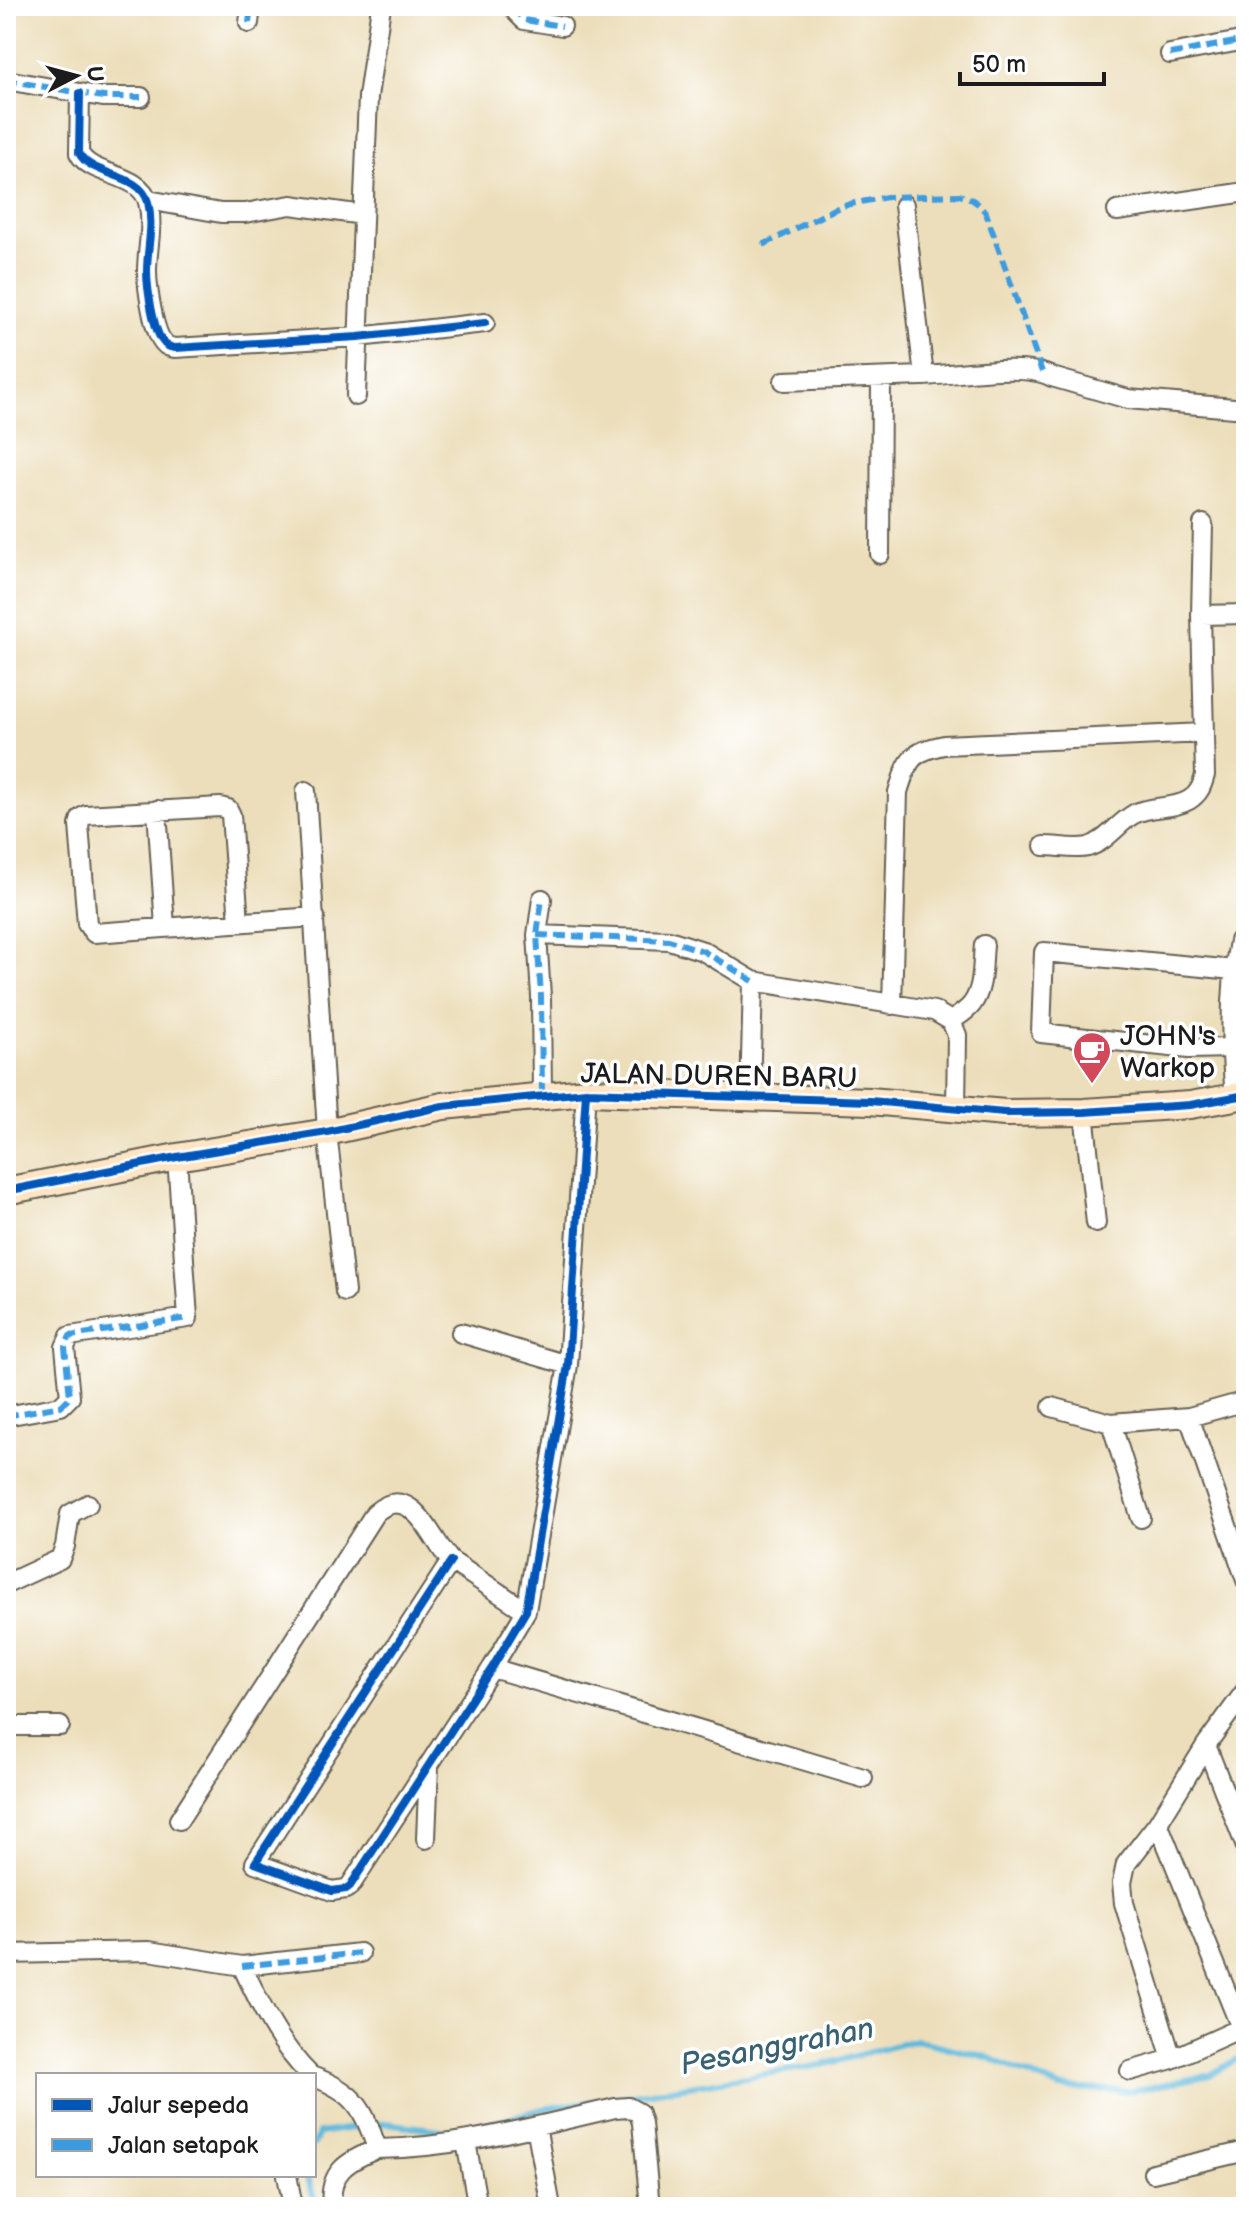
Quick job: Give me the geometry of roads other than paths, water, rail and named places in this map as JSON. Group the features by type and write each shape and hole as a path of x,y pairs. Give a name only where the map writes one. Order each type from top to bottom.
{"street":[{"path":"356,396 368,97 381,6"},
{"path":"518,6 517,13 524,20 562,26"},
{"path":"1170,54 1246,40"},
{"path":"6,80 103,97 141,97"},
{"path":"80,93 81,157 102,170 126,179 148,200 221,213 245,213 291,205 363,215"},
{"path":"1117,211 1246,192"},
{"path":"148,200 148,287 158,332 167,346 358,337 485,323"},
{"path":"904,205 924,376"},
{"path":"784,381 1019,370 1042,372 1128,399 1246,409"},
{"path":"880,554 881,378"},
{"path":"1044,846 1088,847 1134,814 1178,805 1190,800 1200,790 1205,775 1201,615 1203,524"},
{"path":"1201,615 1246,614"},
{"path":"892,1005 898,792 907,764 922,750 944,745 1204,733"},
{"path":"306,791 327,1132 345,1292"},
{"path":"239,922 231,815 228,809 157,810 86,815 81,818 87,924 94,933 315,917"},
{"path":"157,810 165,927"},
{"path":"542,899 537,935 542,1095"},
{"path":"537,935 669,940 703,951 753,981 934,1011 955,1027 958,1047 956,1109"},
{"path":"1240,1096 1231,1048 1234,970 1239,941 1246,939"},
{"path":"951,1021 971,1006 977,994 984,945"},
{"path":"1231,1048 1189,1049 1041,1033 1044,952 1234,970"},
{"path":"750,1097 753,981"},
{"path":"451,1561 255,1863 332,1891 346,1889 492,1668 526,1611 568,1365 586,1092"},
{"name":"JALAN DUREN BARU","path":"6,1191 177,1157 327,1132 443,1106 542,1095 586,1092 870,1101 1005,1113 1084,1112 1190,1105 1240,1096"},
{"path":"1084,1112 1096,1223"},
{"path":"6,1416 61,1406 70,1397 65,1347 70,1336 188,1318 177,1157"},
{"path":"461,1333 568,1365"},
{"path":"1052,1407 1111,1423 1189,1417 1246,1401"},
{"path":"1189,1417 1246,1580"},
{"path":"1111,1423 1141,1518"},
{"path":"6,1584 60,1559 70,1514 88,1504"},
{"path":"179,1820 380,1508 393,1504 414,1510 451,1561 526,1611"},
{"path":"492,1668 863,1778"},
{"path":"1172,2059 1124,1903 1122,1883 1126,1864 1158,1823 1206,1745 1246,1690"},
{"path":"6,1726 60,1726"},
{"path":"1206,1745 1246,1847"},
{"path":"426,1839 429,1762"},
{"path":"1130,2071 1172,2059 1244,2025 1158,1823"},
{"path":"6,1954 149,1951 242,1966 360,1953"},
{"path":"242,1966 286,2048 309,2073"},
{"path":"316,2077 348,2094 361,2108 374,2142"},
{"path":"374,2142 407,2149 466,2142 615,2108 635,2109 642,2123 650,2207"},
{"path":"536,2126 551,2207"},
{"path":"332,2207 330,2191 342,2167 374,2142"},
{"path":"466,2142 478,2207"},
{"path":"1153,2173 1246,2151"},
{"path":"287,2177 289,2205"}],"waterway":[{"name":"Pesanggrahan","path":"316,2140 319,2133 386,2123 456,2132 543,2109 822,2065 916,2040 987,2057 1060,2088 1131,2091 1210,2075 1246,2054"},
{"name":"Pesanggrahan","path":"307,2177 317,2207"}],"place":[{"name":"JOHN's Warkop","path":"1092,1085"}]}
